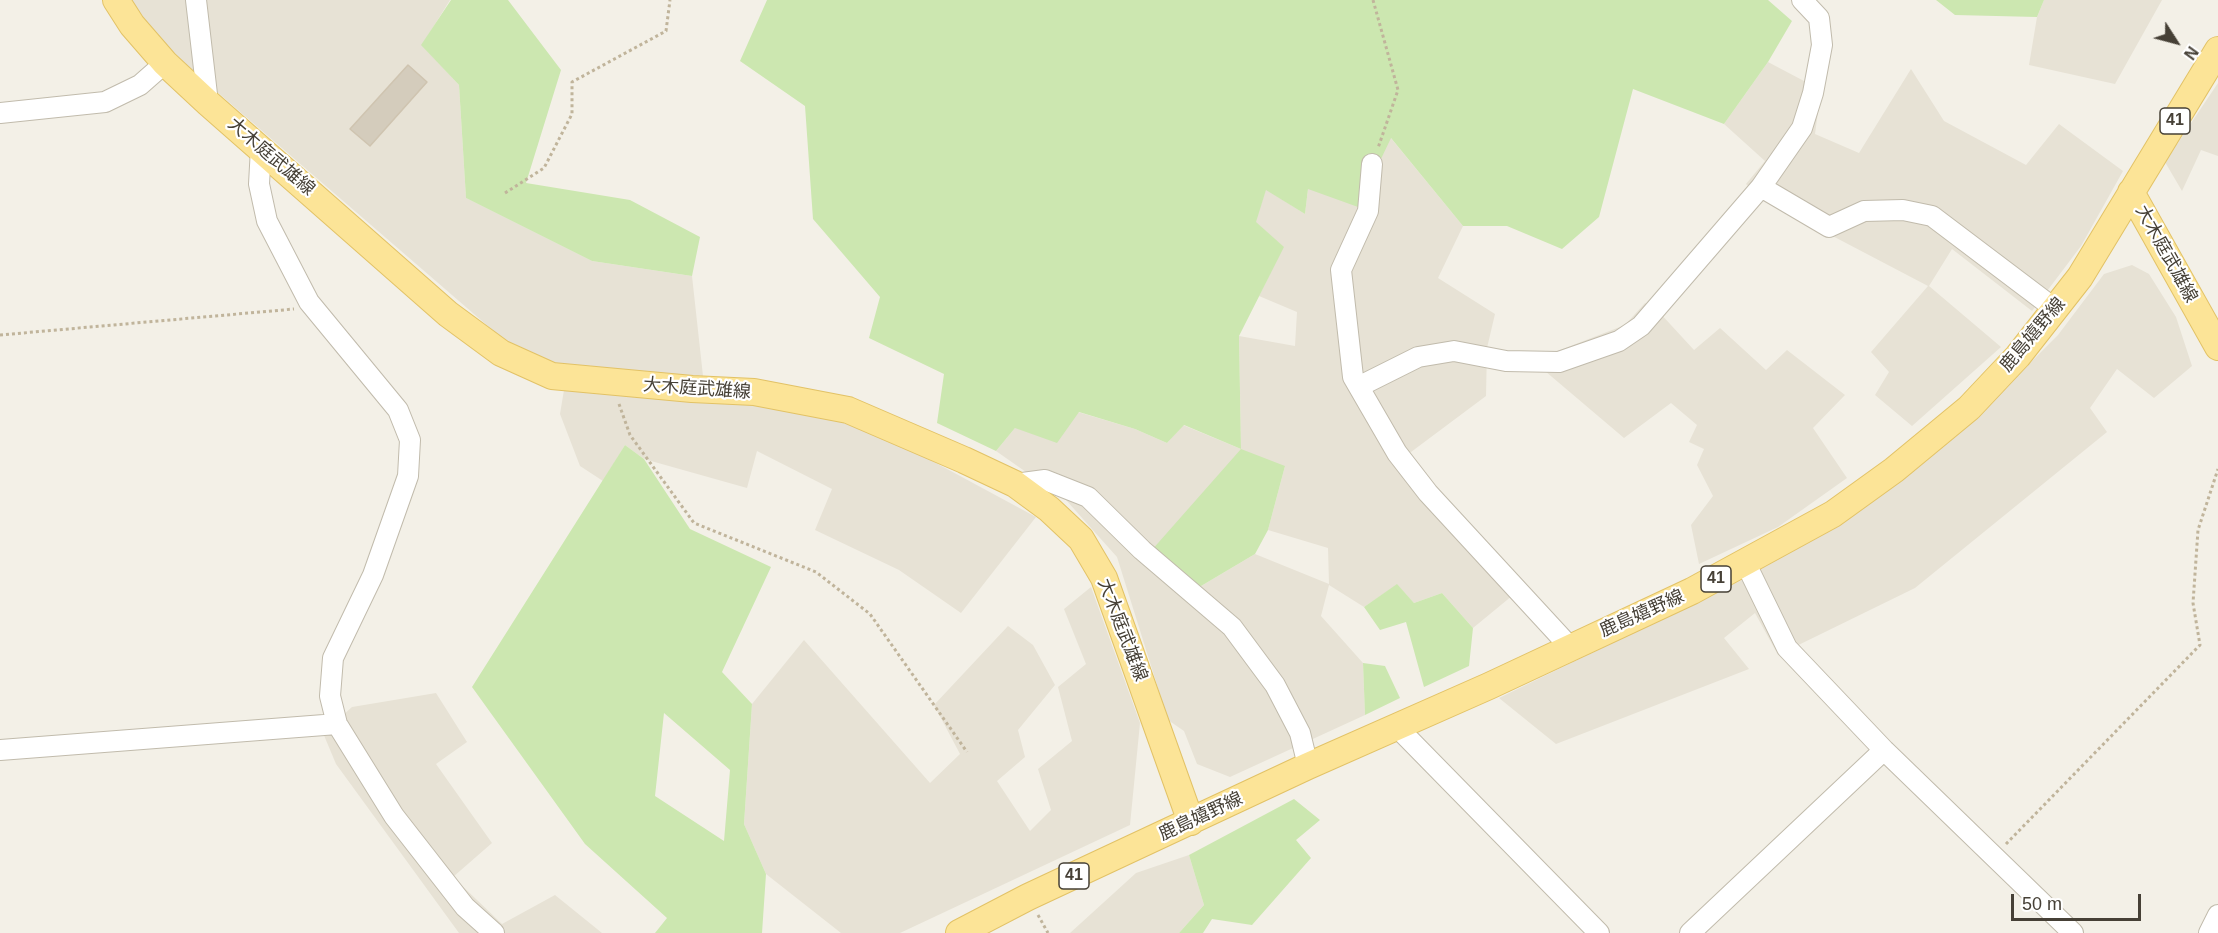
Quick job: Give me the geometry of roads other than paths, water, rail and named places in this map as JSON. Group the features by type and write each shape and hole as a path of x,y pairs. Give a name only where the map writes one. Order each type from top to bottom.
{"main road":[{"name":"大木庭武雄線","path":"116,0 132,25 165,63 208,103 448,314 478,338 528,367 552,376 754,392 848,410 892,427 1015,484 1049,508 1081,539 1104,578 1191,822"},
{"name":"鹿島嬉野線","path":"959,933 1028,897 1746,564 1833,514 1894,470 1969,408 2018,356 2080,277 2218,50"},
{"name":"大木庭武雄線","path":"2131,192 2218,347"}],"street":[{"path":"196,0 208,103"},
{"path":"1360,386 1418,357 1445,352 1454,351 1506,361 1558,362 1619,341 1641,326 1761,188 1802,128 1813,93 1822,45 1819,18 1802,0"},
{"path":"0,113 105,102 140,85 165,63"},
{"path":"261,148 259,184 267,221 309,302 398,410 410,440 408,476 373,575 333,658 330,696 337,724 394,816 465,907 494,933"},
{"path":"1372,164 1368,211 1341,270 1353,377 1397,453 1428,493 1570,647"},
{"path":"1761,188 1829,227 1864,211 1903,210 1932,216 2055,309"},
{"path":"1015,484 1045,480 1088,497 1142,550 1232,627 1275,685 1300,733 1308,766"},
{"path":"1746,564 1787,648 1884,750 2073,933"},
{"path":"0,750 337,724"},
{"path":"1397,727 1599,933"},
{"path":"1690,933 1884,750"},
{"path":"2209,933 2218,915"}]}
